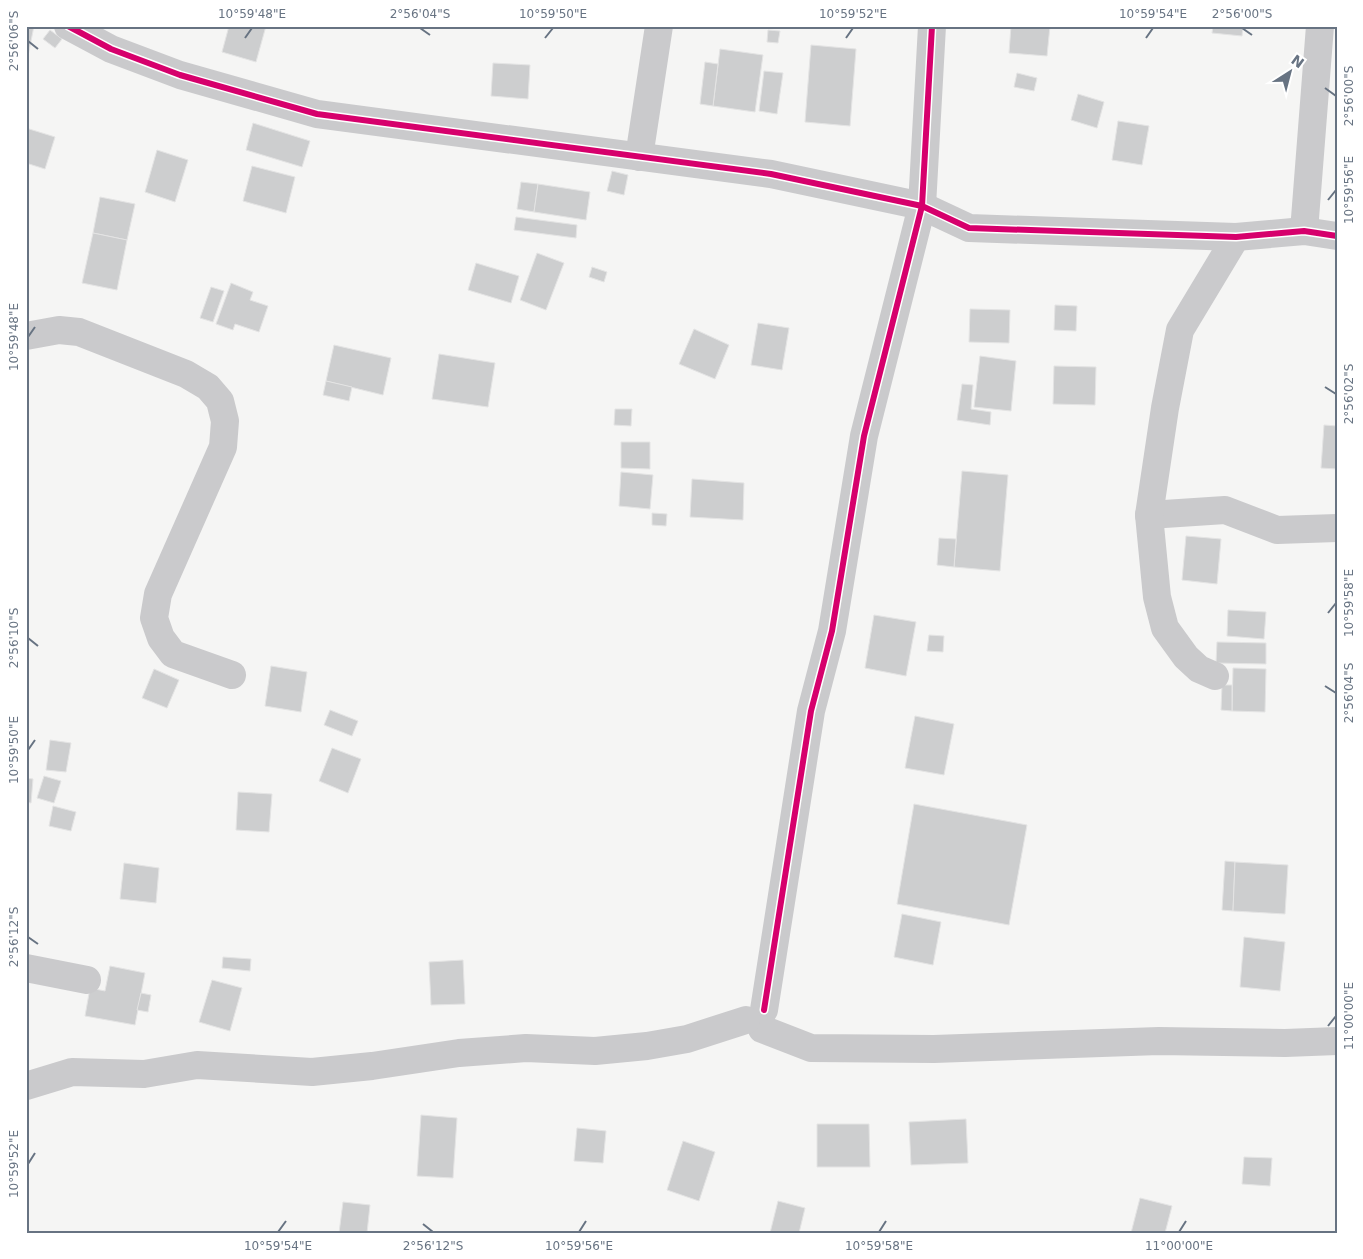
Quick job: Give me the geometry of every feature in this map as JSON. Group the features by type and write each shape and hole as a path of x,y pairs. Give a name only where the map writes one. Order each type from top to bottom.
{"street":[{"path":"68,26 111,50 180,75 316,114 771,174 922,206 969,228 1236,237 1304,231 1337,236"},
{"path":"639,157 659,26"},
{"path":"757,1020 811,711 832,630 864,436 922,206 932,26"},
{"path":"1304,231 1320,26"},
{"path":"1215,676 1199,669 1186,657 1165,628 1157,597 1149,516 1165,408 1180,330 1236,237"},
{"path":"26,336 59,330 79,332 186,374 208,387 220,401 225,421 224,447 158,594 154,618 160,638 173,654 232,675"},
{"path":"1149,516 1224,510 1277,530 1337,528"},
{"path":"26,968 87,980"},
{"path":"26,1086 72,1072 144,1074 197,1064 312,1072 372,1066 459,1053 526,1048 595,1051 647,1046 687,1039 757,1020 811,1048 934,1049 1159,1040 1286,1043 1337,1041"}],"building":[{"path":"26,26 34,26 28,56 26,56"},
{"path":"229,26 266,26 256,62 222,52"},
{"path":"1011,26 1050,26 1047,56 1009,53"},
{"path":"1213,26 1243,26 1242,36 1212,33"},
{"path":"50,30 62,39 55,48 43,39"},
{"path":"768,30 780,31 778,43 767,42"},
{"path":"811,45 856,49 850,126 805,122"},
{"path":"720,49 763,55 755,112 713,106"},
{"path":"705,62 718,64 713,106 700,104"},
{"path":"493,63 530,65 528,99 491,96"},
{"path":"764,71 783,73 777,114 759,111"},
{"path":"1017,73 1037,78 1034,91 1014,87"},
{"path":"1078,94 1104,102 1097,128 1071,120"},
{"path":"1118,121 1149,126 1142,165 1112,160"},
{"path":"253,123 310,141 302,167 246,150"},
{"path":"26,128 55,137 45,169 26,163"},
{"path":"157,150 188,160 175,202 145,192"},
{"path":"252,166 295,177 286,213 243,201"},
{"path":"612,171 628,175 624,195 607,191"},
{"path":"521,182 538,184 534,212 517,209"},
{"path":"538,184 590,192 586,220 534,212"},
{"path":"100,197 135,204 127,240 93,233"},
{"path":"516,217 577,225 576,238 514,230"},
{"path":"93,233 127,240 117,290 82,283"},
{"path":"537,253 564,263 546,310 520,300"},
{"path":"476,263 519,276 511,303 468,290"},
{"path":"592,267 607,272 604,282 589,277"},
{"path":"231,283 253,292 250,300 268,306 259,332 235,324 233,330 216,324"},
{"path":"211,287 224,291 213,322 200,318"},
{"path":"1055,305 1077,306 1076,331 1054,330"},
{"path":"970,309 1010,310 1009,343 969,342"},
{"path":"758,323 789,328 782,370 751,365"},
{"path":"694,329 729,345 715,379 679,364"},
{"path":"334,345 391,358 383,395 326,381"},
{"path":"439,354 495,363 488,407 432,399"},
{"path":"980,356 1016,361 1011,411 974,407"},
{"path":"1054,366 1096,367 1095,405 1053,404"},
{"path":"326,381 352,387 349,401 323,395"},
{"path":"962,384 973,385 971,409 991,412 990,425 957,420"},
{"path":"615,409 632,409 631,426 614,425"},
{"path":"1324,425 1337,426 1337,469 1321,468"},
{"path":"621,442 650,442 650,469 621,468"},
{"path":"962,471 1008,475 1000,571 954,567"},
{"path":"621,472 653,475 650,509 619,506"},
{"path":"692,479 744,483 743,520 690,517"},
{"path":"652,513 667,514 666,526 652,525"},
{"path":"1186,536 1221,539 1217,584 1182,580"},
{"path":"939,538 956,539 954,567 937,565"},
{"path":"1228,610 1266,612 1264,639 1227,636"},
{"path":"874,615 916,622 906,676 865,668"},
{"path":"929,635 944,636 943,652 927,651"},
{"path":"1217,642 1266,643 1266,664 1216,663"},
{"path":"271,666 307,672 301,712 265,706"},
{"path":"1233,668 1266,669 1265,712 1232,711"},
{"path":"154,669 179,680 167,708 142,698"},
{"path":"1222,685 1232,685 1232,711 1221,710"},
{"path":"330,710 358,721 352,736 324,725"},
{"path":"915,716 954,724 944,775 905,768"},
{"path":"50,740 71,743 66,772 46,770"},
{"path":"332,748 361,759 348,793 319,781"},
{"path":"44,776 61,781 54,803 37,798"},
{"path":"26,778 33,779 31,803 26,802"},
{"path":"238,792 272,794 269,832 236,830"},
{"path":"914,804 1027,825 1009,925 897,904"},
{"path":"53,806 76,812 71,831 49,826"},
{"path":"1225,861 1235,862 1233,911 1222,910"},
{"path":"1235,862 1288,865 1285,914 1233,911"},
{"path":"124,863 159,868 156,903 120,899"},
{"path":"902,914 941,922 933,965 894,957"},
{"path":"1244,937 1285,942 1280,991 1240,987"},
{"path":"223,957 251,959 250,971 222,968"},
{"path":"463,960 465,1004 431,1005 429,962"},
{"path":"110,966 145,973 135,1025 85,1016 90,988 105,991"},
{"path":"212,980 242,988 230,1031 199,1022"},
{"path":"141,993 151,995 148,1012 137,1010"},
{"path":"421,1115 457,1118 453,1178 417,1176"},
{"path":"966,1119 968,1163 911,1165 909,1122"},
{"path":"817,1124 869,1124 870,1167 817,1167"},
{"path":"577,1128 606,1131 603,1163 574,1161"},
{"path":"683,1141 715,1152 699,1201 667,1190"},
{"path":"1244,1157 1272,1158 1270,1186 1242,1184"},
{"path":"1140,1198 1172,1206 1165,1233 1131,1233"},
{"path":"778,1201 805,1208 799,1233 770,1233"},
{"path":"343,1202 370,1205 367,1233 339,1233"}],"cycle path":[{"path":"68,26 111,49 180,75 317,114 771,174 922,206 969,228 1236,237 1304,231 1337,236"},
{"path":"764,1010 811,711 832,631 864,436 922,206 932,26"}]}
